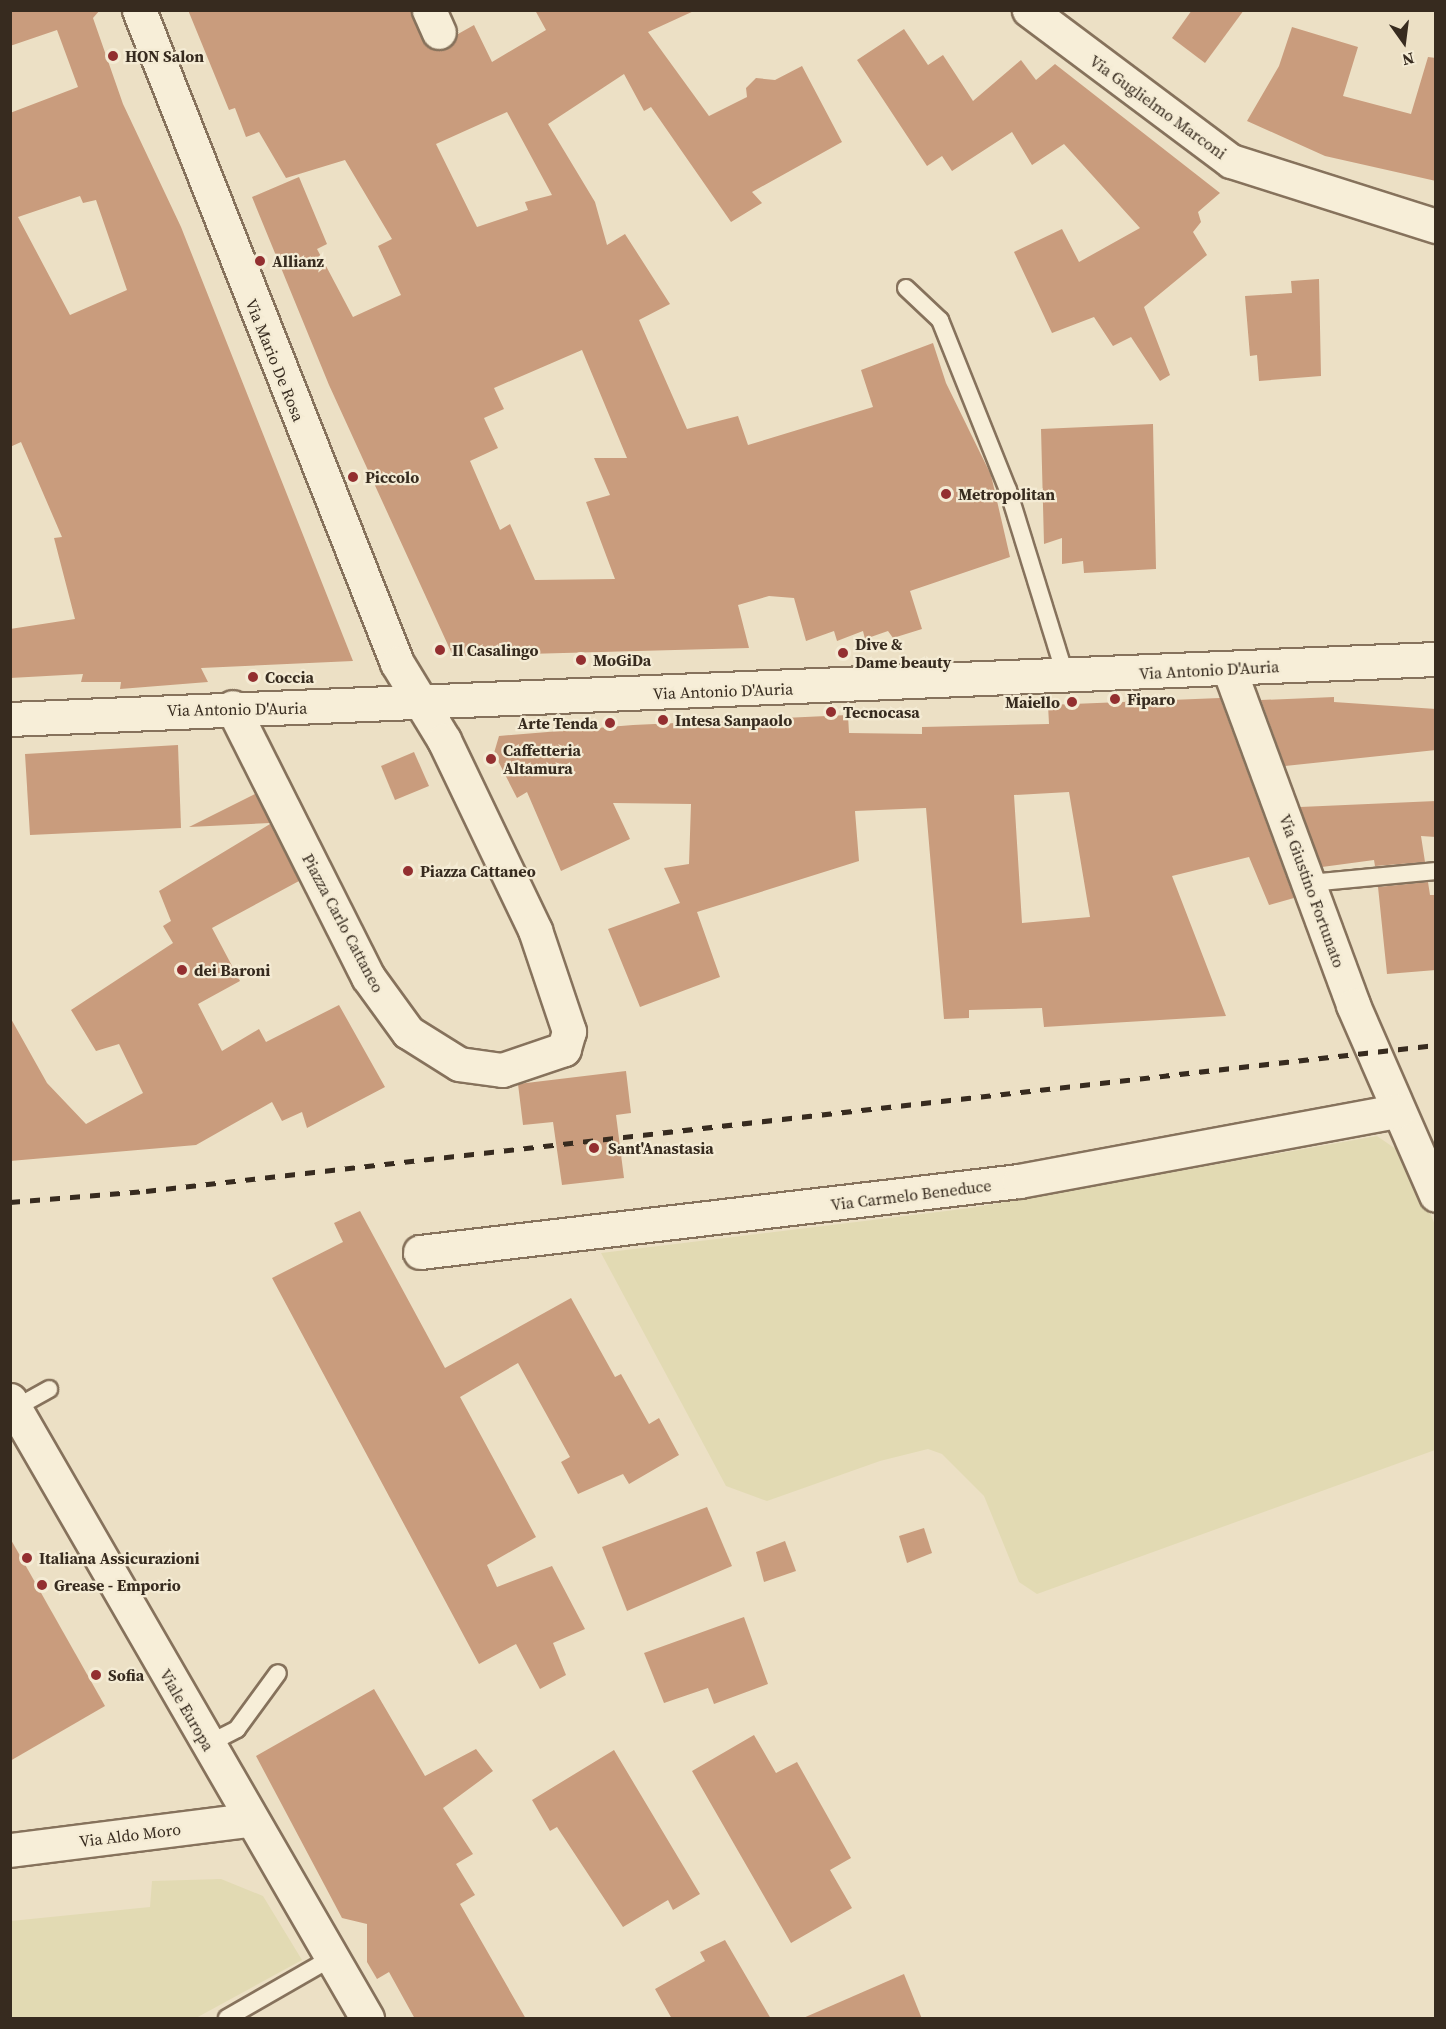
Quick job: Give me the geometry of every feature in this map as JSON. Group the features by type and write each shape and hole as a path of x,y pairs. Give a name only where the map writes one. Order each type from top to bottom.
{"street":[{"name":"Via Mario De Rosa","path":"140,10 388,641 424,704"},
{"name":"Via Guglielmo Marconi","path":"1029,10 1231,161 1436,226"},
{"name":"Via Antonio D'Auria","path":"10,719 232,707 424,704 1436,659"},
{"name":"Via Giustino Fortunato","path":"1229,669 1398,1111 1436,1195"},
{"name":"Piazza Carlo Cattaneo","path":"232,707 368,976 408,1032 459,1064 502,1070 549,1057 564,1049 569,1031 535,930 424,704"},
{"name":"Via Carmelo Beneduce","path":"420,1252 1019,1180 1398,1111"},
{"name":"Viale Europa","path":"13,1404 249,1820 368,2019"},
{"name":"Via Aldo Moro","path":"10,1850 249,1820"}],"lane":[{"path":"906,288 940,320 1008,490 1065,676"},
{"path":"1310,883 1436,871"},
{"path":"13,1404 49,1389"},
{"path":"206,1745 237,1729 278,1673"},
{"path":"227,2019 333,1957"}],"shaded area":[{"path":"1377,1136 1406,1156 1435,1225 1435,1450 1037,1594 1019,1582 984,1496 942,1454 928,1449 880,1461 767,1501 726,1486 601,1253 971,1208"},
{"path":"221,1879 263,1896 302,1960 196,2018 11,2018 11,1921 150,1907 152,1881"}],"building":[{"path":"10,10 100,10 93,18 123,104 181,227 353,661 201,668 208,682 120,689 121,682 81,682 83,674 10,678 10,629 75,619 54,538 62,537 21,442 10,447 10,113 78,87 57,30 10,46","holes":["80,196 83,203 96,200 127,290 70,315 18,217"]},
{"path":"188,10 411,10 429,48 447,49 458,34 474,25 492,62 546,30 535,10 696,10 648,32 709,116 747,97 746,88 756,78 775,80 802,66 842,142 752,192 762,203 731,222 651,107 644,111 624,74 548,124 595,202 607,245 625,234 670,304 639,320 687,429 738,416 748,445 873,407 861,370 933,343 946,383 991,475 1010,557 910,591 922,629 893,638 888,631 865,639 863,631 837,641 834,631 806,641 794,598 769,596 738,605 749,648 453,656 329,385 252,197 299,177 327,244 317,249 353,317 401,295 378,246 392,239 345,160 286,178 259,132 246,137 235,108 229,110","holes":["507,112 552,195 525,202 528,210 477,227 436,144","582,350 627,458 594,458 610,495 586,502 615,579 535,580 510,524 500,530 470,461 498,448 484,418 504,409 494,388"]},
{"path":"1192,10 1244,10 1205,63 1172,38"},
{"path":"1292,27 1358,47 1343,96 1411,114 1428,57 1436,58 1436,181 1325,156 1247,121 1279,66"},
{"path":"904,29 928,65 943,55 973,101 1021,60 1036,80 1055,64 1220,193 1198,212 1201,222 1193,232 1207,255 1144,307 1170,375 1160,381 1131,337 1113,346 1094,317 1052,333 1014,252 1062,229 1079,262 1140,228 1064,144 1032,165 1012,132 952,171 942,156 927,166 857,60"},
{"path":"1319,279 1321,376 1259,381 1257,355 1250,356 1245,296 1292,293 1291,281"},
{"path":"1153,424 1156,569 1084,573 1083,561 1062,564 1062,538 1044,544 1041,429"},
{"path":"1334,697 1334,702 1436,709 1436,750 1285,766 1261,700"},
{"path":"1220,698 1294,898 1269,905 1249,857 1172,876 1226,1016 1044,1027 1042,1008 969,1010 969,1018 944,1019 926,808 855,811 859,861 697,912 720,977 640,1007 608,929 680,903 664,868 689,864 691,804 613,803 630,839 561,871 527,792 517,798 494,753 499,736 633,725 848,715 849,733 922,734 922,727 1049,724 1048,705","holes":["1069,792 1090,917 1022,923 1014,795"]},
{"path":"178,745 181,828 30,835 25,754"},
{"path":"414,752 429,786 395,800 381,766"},
{"path":"255,794 270,823 189,827"},
{"path":"1436,801 1436,837 1421,836 1425,862 1375,866 1374,860 1322,867 1300,807"},
{"name":"dei Baroni","path":"270,824 299,881 212,928 240,981 198,1004 222,1051 259,1029 266,1042 339,1005 385,1087 307,1128 302,1112 282,1121 272,1102 196,1145 10,1161 10,1017 47,1083 86,1124 143,1093 119,1044 96,1051 71,1010 173,943 163,926 171,921 159,891"},
{"path":"1428,882 1430,895 1436,895 1436,970 1387,974 1378,887"},
{"path":"626,1071 631,1113 616,1115 624,1178 562,1185 553,1122 523,1125 518,1084"},
{"path":"360,1211 445,1368 571,1298 615,1377 621,1374 649,1424 659,1418 679,1455 629,1484 623,1474 578,1494 561,1462 570,1457 518,1363 460,1397 536,1537 487,1565 497,1587 552,1566 585,1629 553,1643 566,1675 540,1689 516,1644 479,1664 272,1278 343,1242 334,1223"},
{"path":"707,1507 732,1566 627,1611 602,1547"},
{"path":"924,1528 932,1553 907,1563 899,1536"},
{"path":"10,1538 105,1706 10,1761"},
{"path":"785,1541 796,1571 764,1582 756,1552"},
{"path":"744,1617 768,1684 714,1704 708,1688 664,1703 644,1653"},
{"path":"374,1689 425,1776 476,1749 493,1771 443,1808 473,1854 456,1864 475,1895 460,1904 526,2019 415,2019 389,1972 377,1979 367,1962 367,1924 342,1918 256,1756"},
{"path":"754,1735 776,1773 797,1762 851,1858 830,1870 852,1908 791,1943 692,1771"},
{"path":"614,1750 700,1894 673,1910 668,1900 623,1927 557,1827 550,1831 532,1800"},
{"path":"725,1940 771,2019 672,2019 655,1989 705,1961 700,1952"},
{"path":"904,1974 922,2019 801,2019"}],"railway":[{"path":"10,1202 146,1191 1436,1045"}],"place":[{"name":"HON Salon","path":"113,56"},
{"name":"Allianz","path":"260,261"},
{"name":"Piccolo","path":"353,477"},
{"name":"Metropolitan","path":"946,494"},
{"name":"Il Casalingo","path":"440,650"},
{"name":"Dive & Dame beauty","path":"843,653"},
{"name":"MoGiDa","path":"581,660"},
{"name":"Coccia","path":"253,677"},
{"name":"Fiparo","path":"1115,699"},
{"name":"Maiello","path":"1072,702"},
{"name":"Tecnocasa","path":"831,712"},
{"name":"Intesa Sanpaolo","path":"663,720"},
{"name":"Arte Tenda","path":"610,723"},
{"name":"Caffetteria Altamura","path":"491,759"},
{"name":"Piazza Cattaneo","path":"408,871"},
{"name":"dei Baroni","path":"182,970"},
{"name":"Sant'Anastasia","path":"594,1148"},
{"name":"Italiana Assicurazioni","path":"27,1558"},
{"name":"Grease - Emporio","path":"42,1585"},
{"name":"Sofia","path":"96,1675"}]}
